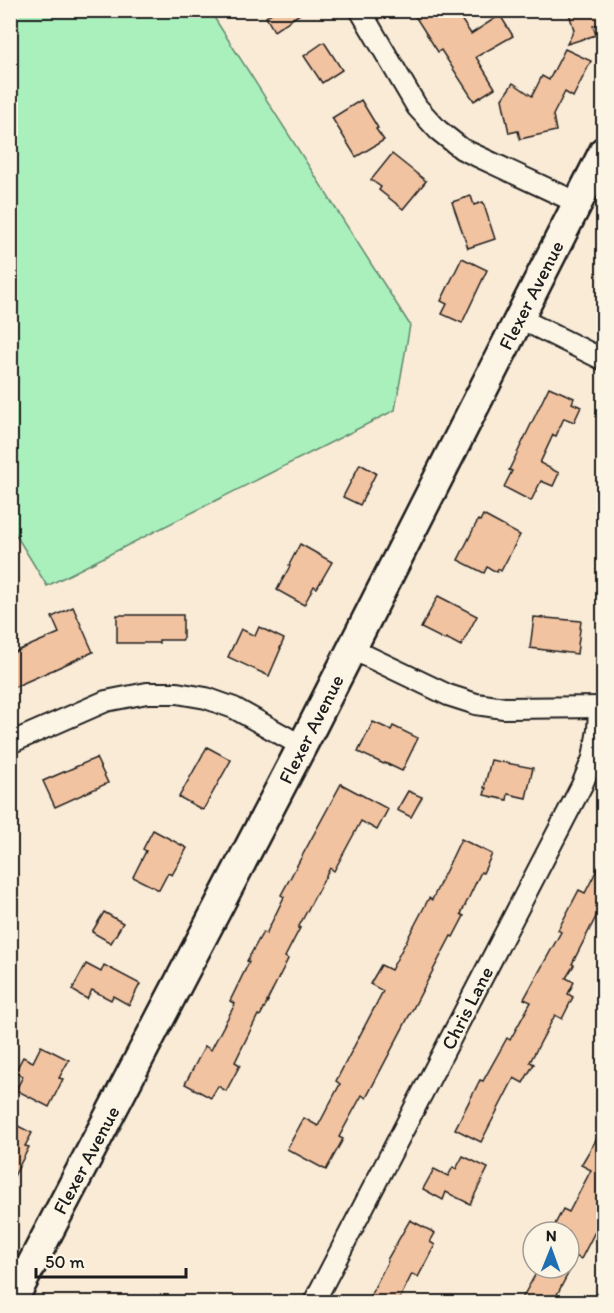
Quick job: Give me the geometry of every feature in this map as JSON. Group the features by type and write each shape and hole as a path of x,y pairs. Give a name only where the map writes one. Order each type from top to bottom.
{"street":[{"path":"360,10 417,106 438,130 462,149 578,203"},
{"name":"Flexer Avenue","path":"12,1302 352,649 603,151"},
{"path":"519,318 603,360"},
{"path":"352,649 448,695 476,704 504,708 601,707"},
{"path":"10,743 106,701 147,693 177,693 206,698 234,708 302,746"},
{"name":"Chris Lane","path":"314,1302 582,785 593,759 601,707"}],"green space":[{"path":"11,10 210,11 410,325 395,410 47,586 11,527"}],"building":[{"path":"276,10 306,10 274,31 266,17"},
{"path":"411,10 439,10 443,17 455,10 471,34 500,15 513,36 476,57 495,88 474,101 441,50 438,52"},
{"path":"568,10 598,10 602,23 593,26 596,35 567,44 574,30"},
{"path":"324,42 342,70 322,83 304,56"},
{"path":"565,49 591,61 573,97 565,92 553,115 556,131 520,139 518,131 509,133 502,99 513,83 532,96 542,76 549,80"},
{"path":"361,100 384,140 356,157 332,118"},
{"path":"392,154 426,181 403,209 379,190 381,187 371,180"},
{"path":"471,196 474,205 483,202 495,239 468,248 452,202"},
{"path":"462,258 487,270 462,323 442,314 447,304 441,301"},
{"path":"549,387 574,398 572,403 581,407 574,422 564,418 540,463 559,473 553,486 541,481 531,501 504,487 512,471 509,470"},
{"path":"360,464 376,473 360,505 343,497"},
{"path":"483,515 520,535 501,571 498,569 497,572 487,567 484,573 458,560 478,520 480,521"},
{"path":"300,544 332,562 317,588 314,586 304,605 277,590"},
{"path":"438,596 477,616 461,646 421,628"},
{"path":"73,607 93,652 10,689 10,654 59,633 52,617"},
{"path":"117,615 183,615 183,640 159,640 159,643 117,643"},
{"path":"534,617 581,621 577,654 530,648"},
{"path":"259,627 284,639 269,676 228,657 241,629 255,636"},
{"path":"373,722 391,730 393,726 418,738 402,771 358,752"},
{"path":"207,747 231,760 203,810 179,797"},
{"path":"96,758 108,783 55,807 43,781"},
{"path":"491,760 533,768 526,798 508,794 507,800 484,795"},
{"path":"341,784 388,809 377,830 361,821 334,871 330,868 298,928 300,928 285,957 288,959 268,1001 260,1016 258,1015 235,1062 240,1065 226,1091 218,1086 211,1098 185,1084 205,1046 211,1050 235,1004 230,1001 249,962 247,961 263,932 266,934 284,897 281,895"},
{"path":"408,791 422,797 411,817 397,810"},
{"path":"153,830 187,848 172,875 168,873 159,890 133,877"},
{"path":"461,839 492,854 461,914 464,916 453,937 451,936 366,1098 362,1095 339,1137 343,1139 326,1170 287,1149 304,1118 318,1126 340,1084 336,1081 383,991 370,984 381,965 391,970 429,898 432,900"},
{"path":"603,858 603,903 566,978 574,982 568,994 573,997 562,1019 555,1015 530,1062 534,1064 523,1083 514,1078 481,1142 455,1129 480,1080 483,1081 507,1038 510,1040 531,1002 524,999 561,932 558,930 579,890 585,893"},
{"path":"104,912 123,923 111,943 92,932"},
{"path":"86,964 101,972 104,965 140,984 129,1005 113,996 111,1000 92,990 87,999 72,990"},
{"path":"41,1046 69,1060 59,1078 63,1079 49,1107 16,1090 23,1076 15,1072 23,1057 33,1062"},
{"path":"10,1122 32,1133 25,1146 29,1147 10,1184"},
{"path":"603,1128 603,1216 581,1259 581,1220 557,1220 563,1209 569,1212 591,1170 581,1165"},
{"path":"463,1156 488,1168 470,1204 446,1192 443,1200 423,1189 434,1169 448,1176 453,1167 456,1169"},
{"path":"410,1220 435,1233 430,1242 435,1245 418,1277 412,1274 398,1302 367,1302 387,1260"},
{"path":"532,1280 565,1280 553,1302 520,1302"}]}
